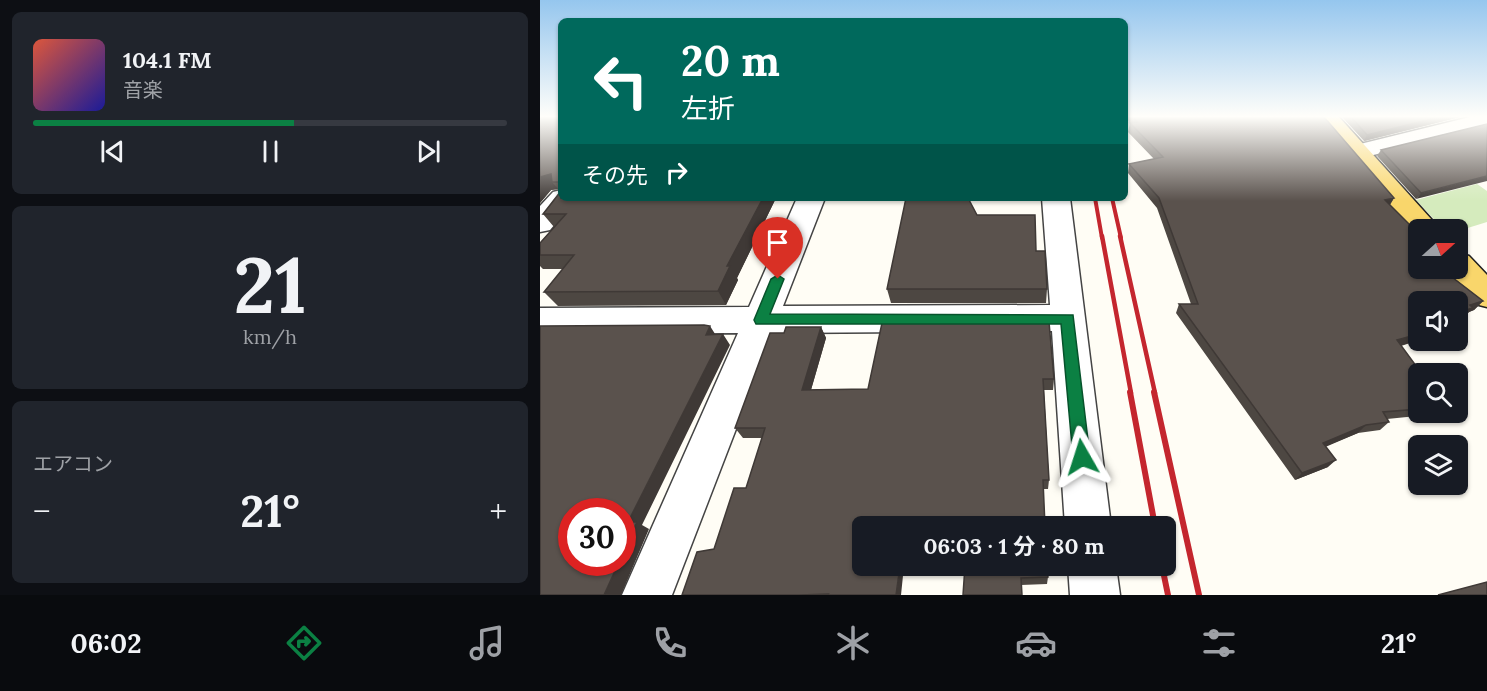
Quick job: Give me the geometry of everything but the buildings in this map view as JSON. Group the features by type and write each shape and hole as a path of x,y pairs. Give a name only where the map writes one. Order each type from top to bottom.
{"main road":[{"path":"1351,145 1417,219"},
{"path":"1468,275 1487,295"}],"street":[{"path":"1357,152 1386,145"},
{"path":"540,223 560,201"},
{"path":"647,595 810,201"},
{"path":"1056,201 1087,516"},
{"path":"540,321 1068,318"},
{"path":"1093,576 1095,595"}],"green space":[{"path":"1477,184 1487,191 1487,222 1468,228 1468,219 1434,219 1416,200"}],"railway":[{"path":"1096,201 1102,238"},
{"path":"1113,201 1121,238"},
{"path":"1102,236 1131,393"},
{"path":"1120,236 1155,393"},
{"path":"1130,392 1153,516"},
{"path":"1154,392 1199,595"},
{"path":"1164,576 1168,595"}],"route":[{"path":"778,279 761,320 1068,318 1082,457"}]}
